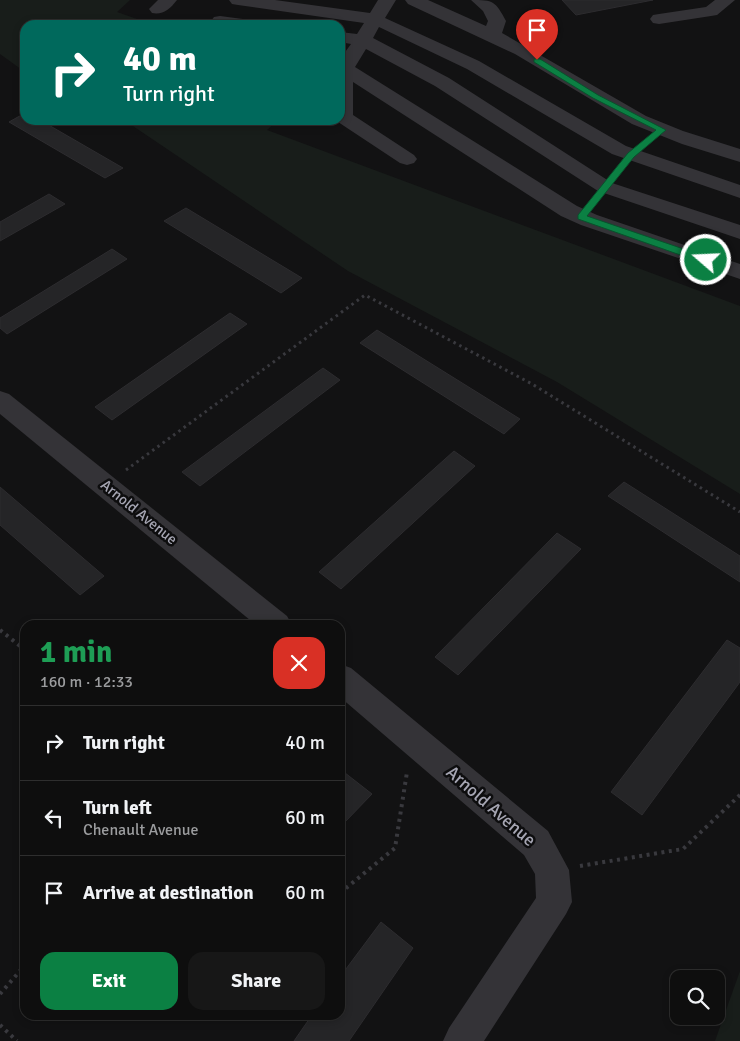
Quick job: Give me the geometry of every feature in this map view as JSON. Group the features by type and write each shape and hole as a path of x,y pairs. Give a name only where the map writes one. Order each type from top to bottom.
{"street":[{"path":"221,20 234,0"},
{"path":"238,0 375,20 491,50 596,97 662,130 740,156"},
{"path":"345,64 363,40 387,0"},
{"path":"414,0 491,50 619,150 618,171"},
{"path":"422,93 491,50 497,21 490,8 480,0"},
{"path":"659,19 711,11 726,0"},
{"path":"345,38 363,40 422,93 569,211 740,272"},
{"path":"345,68 422,93 618,171 740,232"},
{"path":"345,118 407,159"},
{"path":"582,217 618,171 662,130"},
{"path":"618,171 740,192"},
{"name":"Arnold Avenue","path":"0,400 271,620"},
{"name":"Arnold Avenue","path":"345,682 536,844 552,870 554,902 462,1041"}],"path":[{"path":"106,485 365,295 532,384 740,512"},
{"path":"0,630 20,646"},
{"path":"345,889 395,848 413,739"},
{"path":"552,870 683,849 740,796"},
{"path":"0,994 20,971"},
{"path":"0,1026 17,1041"}],"shaded area":[{"path":"0,0 130,0 117,12 140,20 20,20 20,68 0,54"},
{"path":"131,125 272,125 267,130 740,306 740,494 557,382 348,271"},
{"path":"740,971 740,1041 715,1041 721,1025 725,1025 725,1013"}],"building":[{"path":"562,0 653,0 576,15"},
{"path":"20,116 20,125 49,125 123,168 105,178 9,122"},
{"path":"49,194 65,204 0,241 0,222"},
{"path":"186,208 302,278 281,293 164,221"},
{"path":"112,249 127,259 7,334 0,328 0,318"},
{"path":"230,313 247,324 112,420 95,407"},
{"path":"377,330 520,419 504,434 360,343"},
{"path":"323,368 340,380 200,486 182,472"},
{"path":"454,451 475,466 341,589 319,572"},
{"path":"624,482 740,556 740,582 608,496"},
{"path":"0,487 104,576 80,595 0,525"},
{"path":"557,533 581,549 458,675 435,657"},
{"path":"727,640 740,648 740,682 642,815 611,792"},
{"path":"345,773 372,794 345,822"},
{"path":"381,922 413,948 349,1041 294,1041 309,1020 345,1020 345,970"}],"route":[{"path":"537,60 596,97 662,130 631,155 582,217 706,260"}]}
